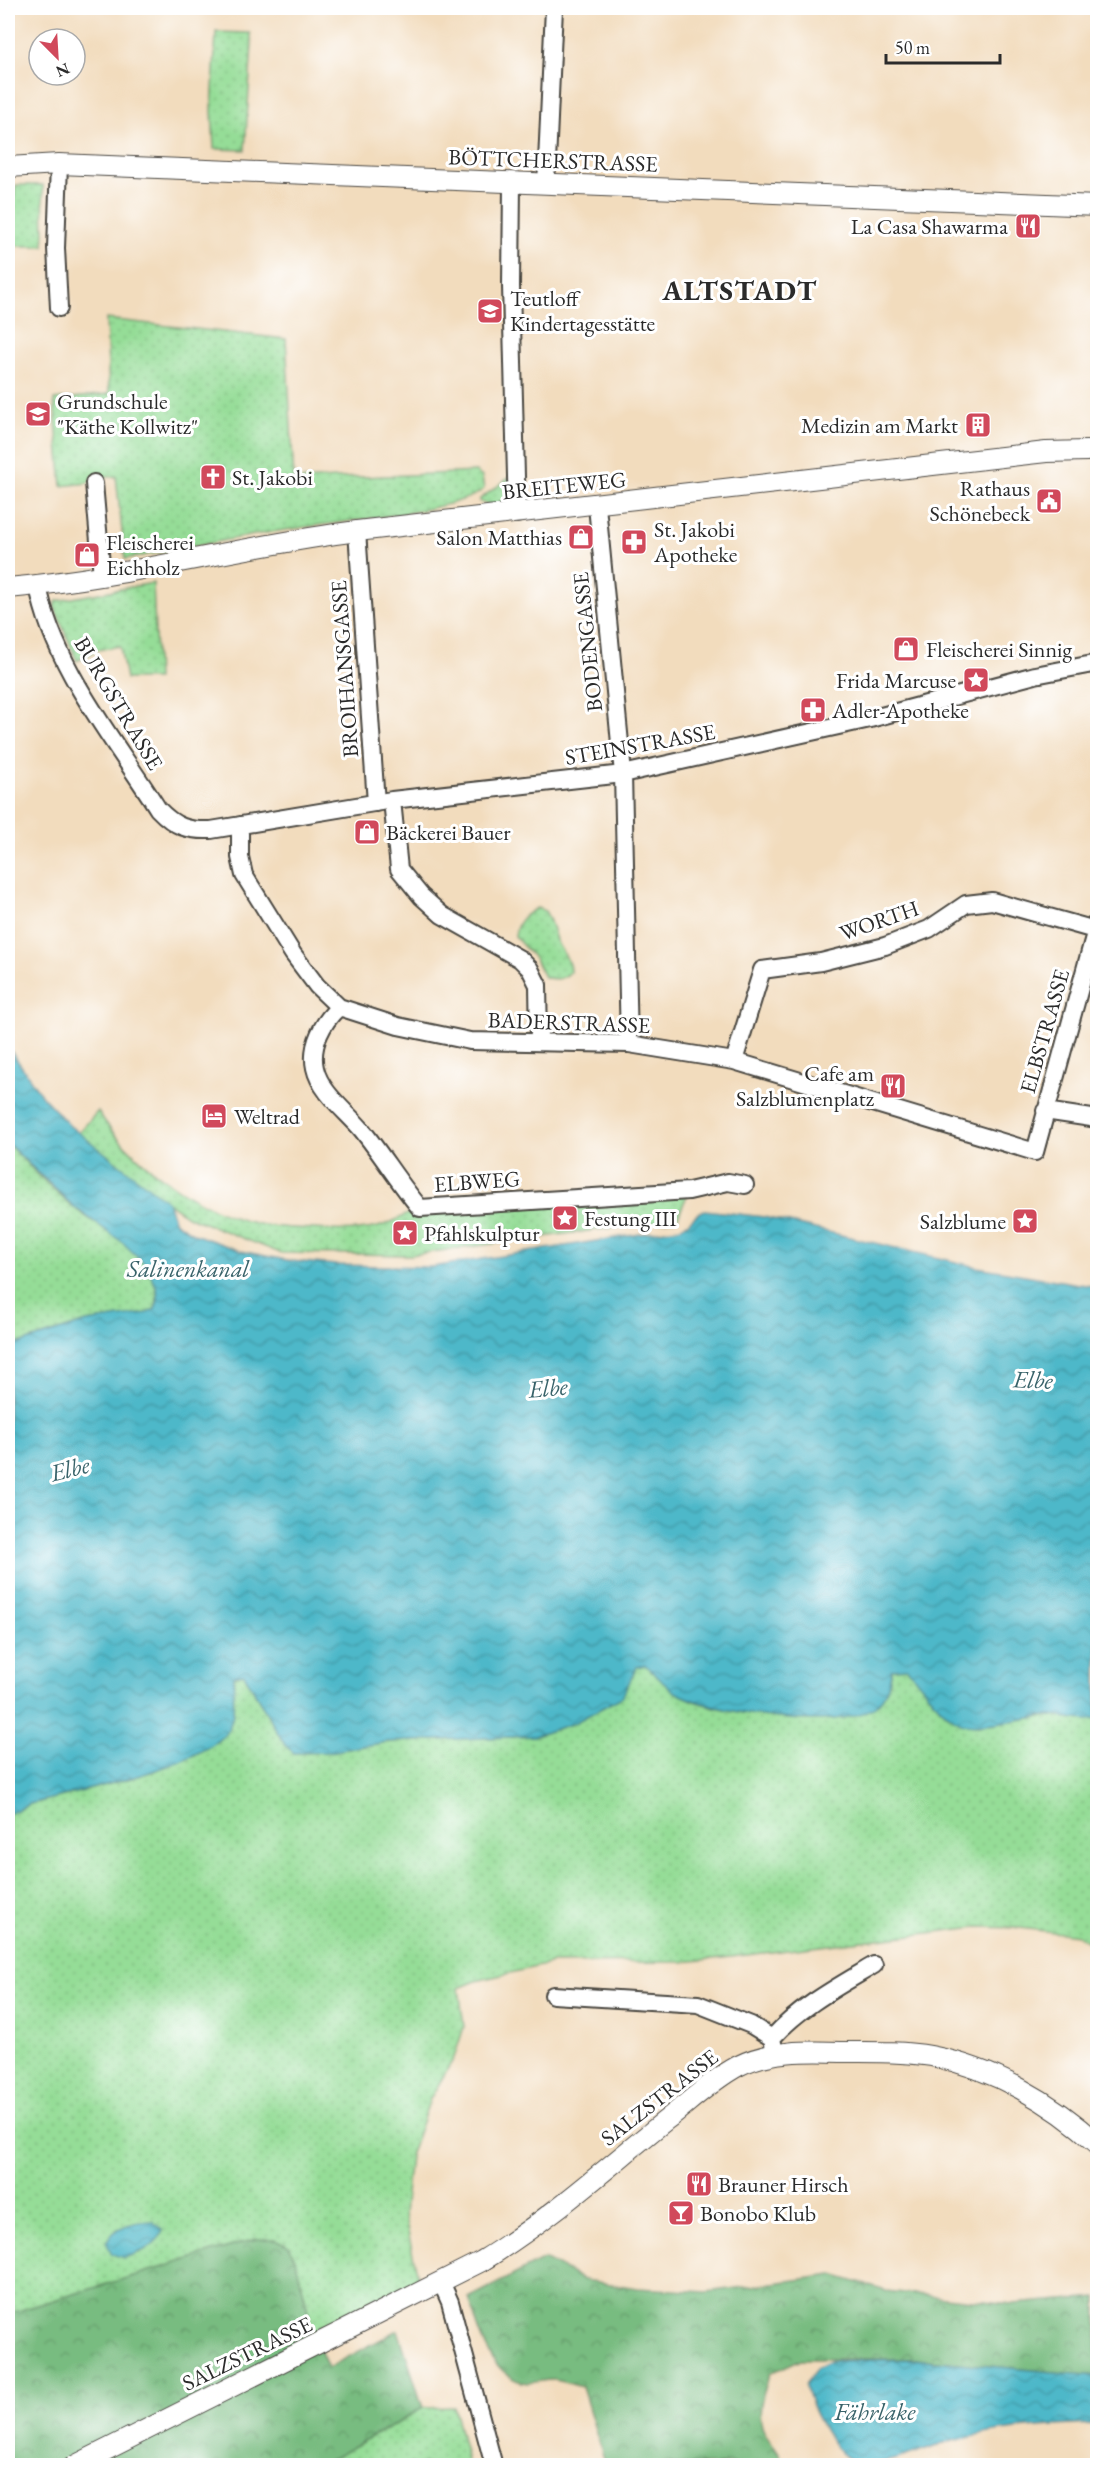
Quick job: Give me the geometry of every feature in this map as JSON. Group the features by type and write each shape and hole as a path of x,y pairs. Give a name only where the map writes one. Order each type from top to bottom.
{"street":[{"path":"546,184 554,8"},
{"path":"58,308 56,248 59,164"},
{"name":"BÖTTCHERSTRASSE","path":"8,167 59,164 1098,207"},
{"path":"512,183 511,286 517,514"},
{"name":"BREITEWEG","path":"8,588 102,576 281,542 357,531 597,506 1047,452 1092,452"},
{"path":"94,483 102,576"},
{"name":"BODENGASSE","path":"597,506 623,774 629,1044"},
{"name":"BROIHANSGASSE","path":"357,531 384,801 399,869 421,896 442,915 520,959 530,969 538,985 540,1041"},
{"name":"BURGSTRASSE","path":"38,585 47,620 78,684 158,809 168,820 184,830"},
{"name":"STEINSTRASSE","path":"184,830 211,830 384,801 623,774 870,719 1035,675 1098,663"},
{"name":"BADERSTRASSE","path":"240,825 240,857 244,875 293,954 317,986 339,1006 398,1026 470,1041 629,1044 734,1061 1035,1152"},
{"name":"WORTH","path":"734,1061 762,970 821,962 885,946 929,928 966,904 992,901 1096,926"},
{"name":"ELBSTRASSE","path":"1035,1152 1096,926"},
{"name":"ELBWEG","path":"339,1006 325,1019 321,1028 315,1066 320,1081 362,1130 420,1208 689,1191 728,1182 745,1185"},
{"path":"1045,1111 1098,1119"},
{"path":"553,1995 698,2004 751,2025 774,2046 788,2020 813,2001 873,1965"},
{"name":"SALZSTRASSE","path":"74,2466 442,2284 500,2250 537,2225 723,2075 774,2046 886,2052 953,2061 1003,2080 1032,2096 1071,2122 1098,2145"},
{"path":"442,2284 450,2302 494,2466"}],"green space":[{"path":"216,32 250,33 252,44 245,150 214,149 212,110"},
{"path":"16,185 43,185 44,246 8,246 8,215 11,213 9,202 13,201"},
{"path":"106,319 286,339 294,480 476,472 482,477 484,489 470,497 422,510 271,532 125,559 116,476 62,486 54,400 109,394"},
{"path":"510,477 507,505 494,507 480,502 480,499"},
{"path":"153,583 157,679 126,679 120,646 97,650 77,661 54,606 57,601"},
{"path":"537,908 545,911 556,940 569,963 570,972 562,978 544,977 535,959 515,937 522,919"},
{"path":"98,1111 127,1147 166,1180 188,1195 233,1217 284,1228 362,1230 394,1221 420,1208 689,1191 677,1219 410,1255 280,1253 189,1217 73,1139"},
{"path":"8,1144 65,1200 122,1241 139,1257 154,1281 157,1292 155,1309 147,1314 87,1322 8,1347"},
{"path":"645,1665 670,1687 688,1698 755,1715 812,1719 838,1718 860,1713 875,1705 882,1698 892,1669 907,1668 948,1715 979,1726 996,1721 1053,1716 1097,1719 1097,1949 1078,1935 1020,1928 977,1927 682,1962 553,1963 476,1981 459,1988 464,2027 454,2058 430,2099 410,2156 404,2214 419,2281 313,2333 300,2278 256,2239 8,2314 8,1814 30,1804 105,1785 166,1766 213,1743 227,1730 232,1718 234,1676 244,1674 285,1745 294,1753 329,1752 387,1742 535,1736 574,1723 621,1697 637,1666"},
{"path":"256,2239 276,2239 289,2246 296,2261 313,2333 328,2368 398,2330 423,2408 321,2465 8,2466 8,2314"},
{"path":"544,2259 584,2280 638,2288 707,2292 833,2275 886,2291 1013,2304 1097,2297 1097,2376 914,2359 801,2359 771,2373 761,2402 762,2426 783,2465 606,2465 582,2387 554,2380 526,2383 510,2376 501,2368 486,2347 472,2310 469,2298"},
{"path":"454,2407 468,2465 321,2465 423,2408"}],"water":[{"path":"8,1047 42,1096 70,1126 168,1202 175,1222 194,1234 241,1251 291,1261 337,1265 432,1267 678,1228 705,1210 764,1217 977,1267 1097,1287 1097,1719 1047,1716 977,1725 961,1723 939,1706 907,1668 892,1669 882,1698 875,1706 858,1715 834,1719 776,1718 693,1700 675,1692 645,1665 637,1667 622,1697 574,1723 535,1736 387,1742 329,1752 294,1753 285,1745 244,1674 234,1676 233,1711 230,1725 213,1744 166,1767 30,1804 8,1814 8,1347 87,1322 147,1313 155,1309 158,1300 157,1288 146,1265 122,1242 74,1207 8,1144"},
{"path":"152,2221 163,2230 153,2245 124,2258 112,2254 106,2242 110,2236 120,2228"},
{"name":"Fährlake","path":"914,2359 1097,2376 1097,2424 1001,2431 953,2441 879,2463 849,2459 840,2452 824,2430 808,2394 806,2385 816,2368 830,2361"}],"place":[{"name":"La Casa Shawarma","path":"1028,226"},
{"name":"Teutloff Kindertagesstätte","path":"490,311"},
{"name":"Grundschule \"Käthe Kollwitz\"","path":"38,414"},
{"name":"Medizin am Markt","path":"978,425"},
{"name":"St. Jakobi","path":"213,477"},
{"name":"Rathaus Schönebeck","path":"1049,501"},
{"name":"Salon Matthias","path":"581,537"},
{"name":"St. Jakobi Apotheke","path":"634,542"},
{"name":"Fleischerei Eichholz","path":"87,555"},
{"name":"Fleischerei Sinnig","path":"906,649"},
{"name":"Frida Marcuse","path":"976,680"},
{"name":"Adler-Apotheke","path":"813,710"},
{"name":"Bäckerei Bauer","path":"367,832"},
{"name":"Cafe am Salzblumenplatz","path":"893,1086"},
{"name":"Weltrad","path":"214,1116"},
{"name":"Festung III","path":"565,1218"},
{"name":"Salzblume","path":"1025,1221"},
{"name":"Pfahlskulptur","path":"405,1233"},
{"name":"Brauner Hirsch","path":"699,2184"},
{"name":"Bonobo Klub","path":"681,2213"}],"district":[{"name":"ALTSTADT","path":"740,290"}],"water label":[{"name":"Salinenkanal","path":"188,1269"},
{"name":"Elbe","path":"1033,1380"},
{"name":"Elbe","path":"548,1388"},
{"name":"Elbe","path":"70,1469"}]}
